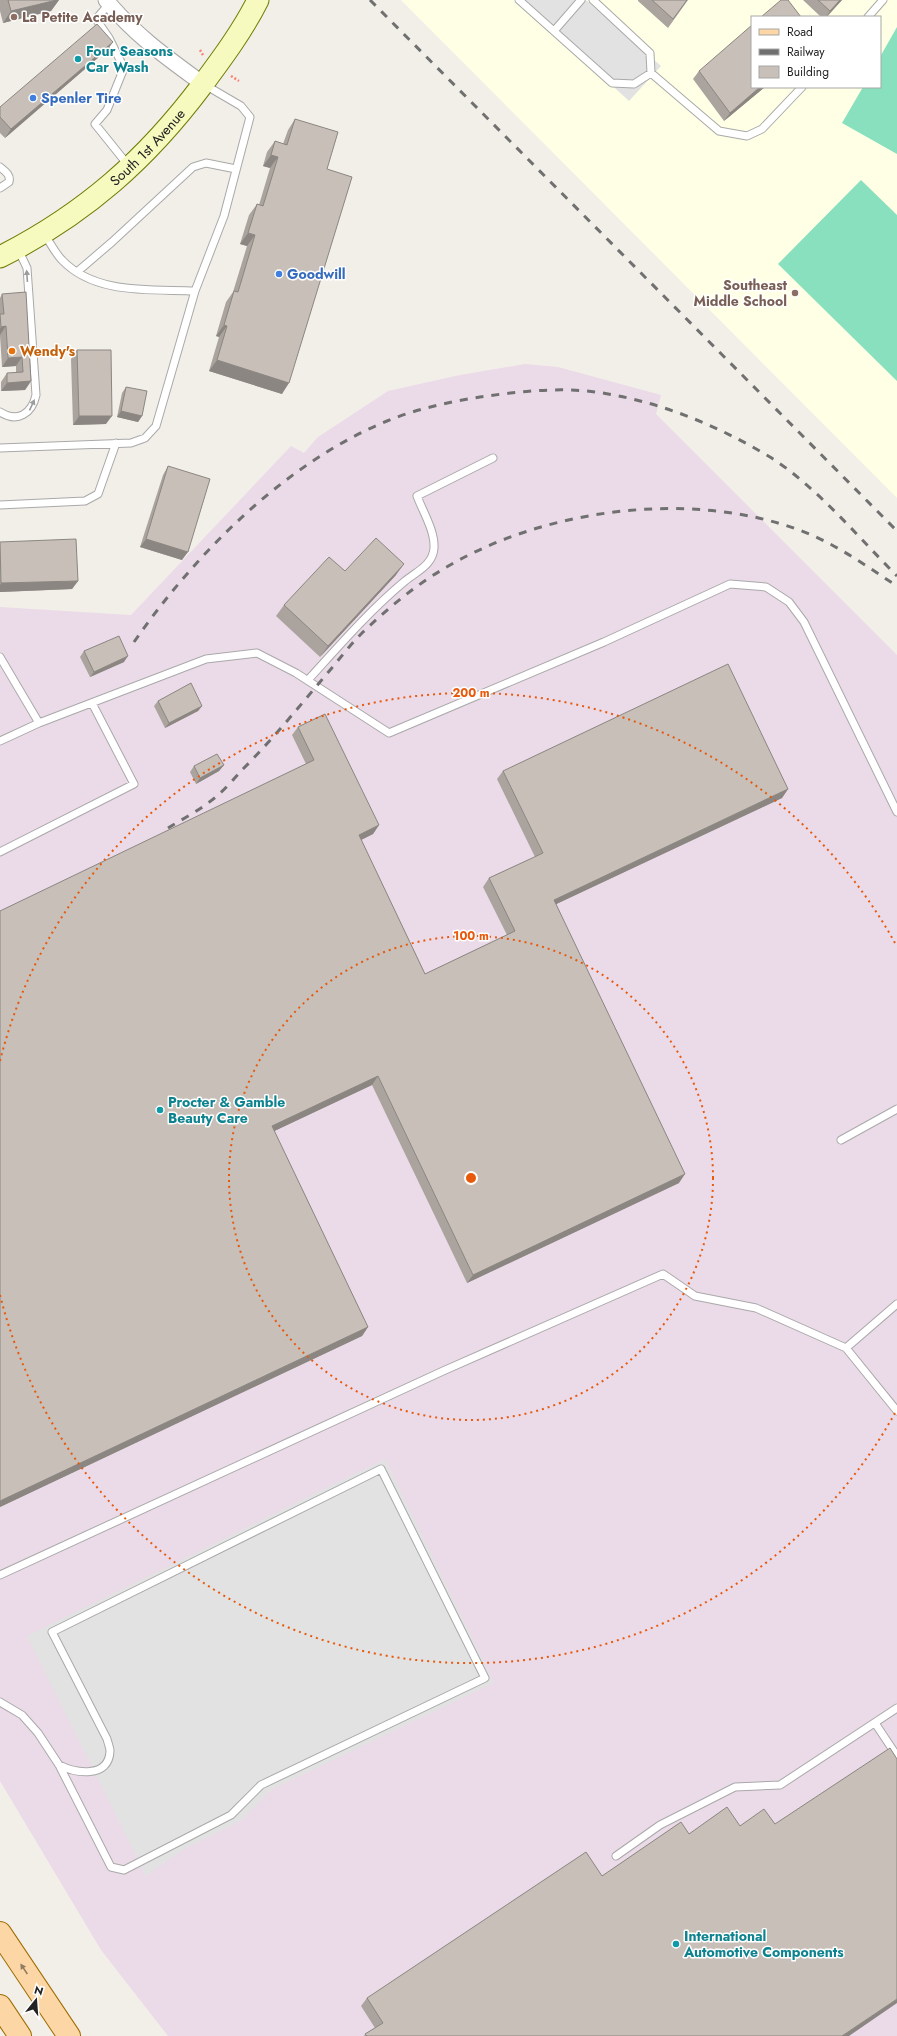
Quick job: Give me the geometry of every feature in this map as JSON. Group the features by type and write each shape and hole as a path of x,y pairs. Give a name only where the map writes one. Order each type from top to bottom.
{"main road":[{"name":"South 1st Avenue","path":"9,253 43,233 91,200 130,167 167,130 222,58 258,0"},
{"path":"0,1933 69,2036"},
{"path":"0,2006 20,2036"}],"street":[{"path":"108,2 124,21 153,48 203,84"}],"lane":[{"path":"519,0 612,83 634,84 651,73"},
{"path":"554,31 581,0"},
{"path":"593,0 650,53 651,73 718,131 747,136 762,129 801,88"},
{"path":"869,16 883,0"},
{"path":"108,2 96,19 109,38 124,68 107,110 95,124 130,167"},
{"path":"0,448 131,443 146,438 156,426 195,291 224,216 250,117 241,106 203,84"},
{"path":"77,272 112,242 193,167 206,164 236,169"},
{"path":"0,167 7,173 10,179 9,182 0,188"},
{"path":"43,233 61,259 77,272 94,281 121,288 195,291"},
{"path":"0,412 5,415 19,416 26,414 32,408 36,395 27,268 9,253"},
{"path":"0,505 85,501 98,494 116,443"},
{"path":"308,680 356,627 404,582 430,562 434,549 433,535 417,496 493,458"},
{"path":"0,741 39,723 206,659 257,653 308,680 389,733 604,642 730,584 766,587 789,602 804,622 897,812"},
{"path":"0,657 39,723"},
{"path":"0,852 134,784 92,702"},
{"path":"841,1140 897,1109"},
{"path":"0,1574 443,1371 663,1274 695,1296 756,1308 846,1348 897,1411"},
{"path":"846,1348 897,1304"},
{"path":"0,1702 22,1715 38,1733 59,1765 111,1867 124,1870 231,1815 261,1785 485,1678 381,1468 52,1632 107,1739 110,1752 106,1764 96,1772 71,1771 59,1765"},
{"path":"616,1856 660,1825 735,1787 780,1785 897,1708"},
{"path":"875,1723 897,1756"}],"shaded area":[{"name":"Southeast Middle School","path":"401,0 897,0 897,498"},
{"path":"519,0 586,0 661,66 629,101"},
{"path":"525,364 558,367 661,395 656,414 897,655 897,2036 168,2036 101,1950 0,1781 0,607 131,615 291,446 304,453 318,437 388,391 460,375"},
{"path":"385,1459 494,1683 271,1790 242,1820 183,1850 146,1876 27,1636"}],"green space":[{"path":"897,27 897,154 842,123 862,88 881,88 881,55"},
{"path":"861,180 897,215 897,381 778,264"}],"building":[{"path":"8,0 57,0 11,11"},
{"path":"652,0 687,0 673,19"},
{"path":"781,0 788,0 800,16 762,16"},
{"path":"818,0 840,0 830,11"},
{"path":"97,24 113,42 11,129 0,117 0,107"},
{"path":"751,26 751,88 759,88 730,113 699,71"},
{"name":"Goodwill","path":"295,119 338,132 327,169 352,177 289,383 217,360 227,326 224,325 234,291 238,292 255,235 248,233 257,204 263,206 278,157 271,155 275,141 287,145"},
{"path":"26,292 31,381 7,383 7,373 23,372 22,357 8,358 6,326 1,327 0,314 4,314 2,294"},
{"path":"77,350 111,350 112,416 79,416"},
{"path":"126,387 147,391 142,416 121,411"},
{"path":"168,466 210,479 188,552 146,539"},
{"path":"376,538 404,564 328,646 284,605 329,557 345,571"},
{"path":"76,539 78,581 1,583 0,542"},
{"path":"119,636 128,656 94,672 84,651"},
{"name":"Procter & Gamble Beauty Care","path":"728,664 788,789 554,900 685,1174 473,1275 378,1076 272,1126 368,1327 0,1501 0,911 314,760 298,727 325,714 379,825 359,835 425,974 515,931 489,878 543,853 503,771"},
{"path":"191,683 202,706 169,723 158,701"},
{"path":"217,754 224,765 200,778 194,766"},
{"name":"International Automotive Components","path":"890,1748 897,1759 897,1999 842,2036 367,2036 365,2034 383,2023 367,1998 586,1852 602,1876 681,1822 689,1834 727,1807 740,1826 764,1809 775,1824"}],"railway":[{"path":"370,0 897,531"},
{"path":"134,642 158,609 214,544 278,486 313,461 349,439 387,421 409,413 433,406 468,399 528,391 577,390 630,398 672,410 732,436 770,457 804,482 897,576"},
{"path":"168,828 217,796 277,733 362,633 409,592 440,571 480,550 523,533 569,520 616,512 663,509 711,510 756,517 812,535 850,555 897,586"}],"place":[{"name":"La Petite Academy","path":"14,17"},
{"name":"Four Seasons Car Wash","path":"78,59"},
{"name":"Spenler Tire","path":"33,98"},
{"name":"Goodwill","path":"279,274"},
{"name":"Southeast Middle School","path":"795,293"},
{"name":"Wendy's","path":"12,351"},
{"name":"Procter & Gamble Beauty Care","path":"160,1110"},
{"name":"International Automotive Components","path":"676,1944"}]}
